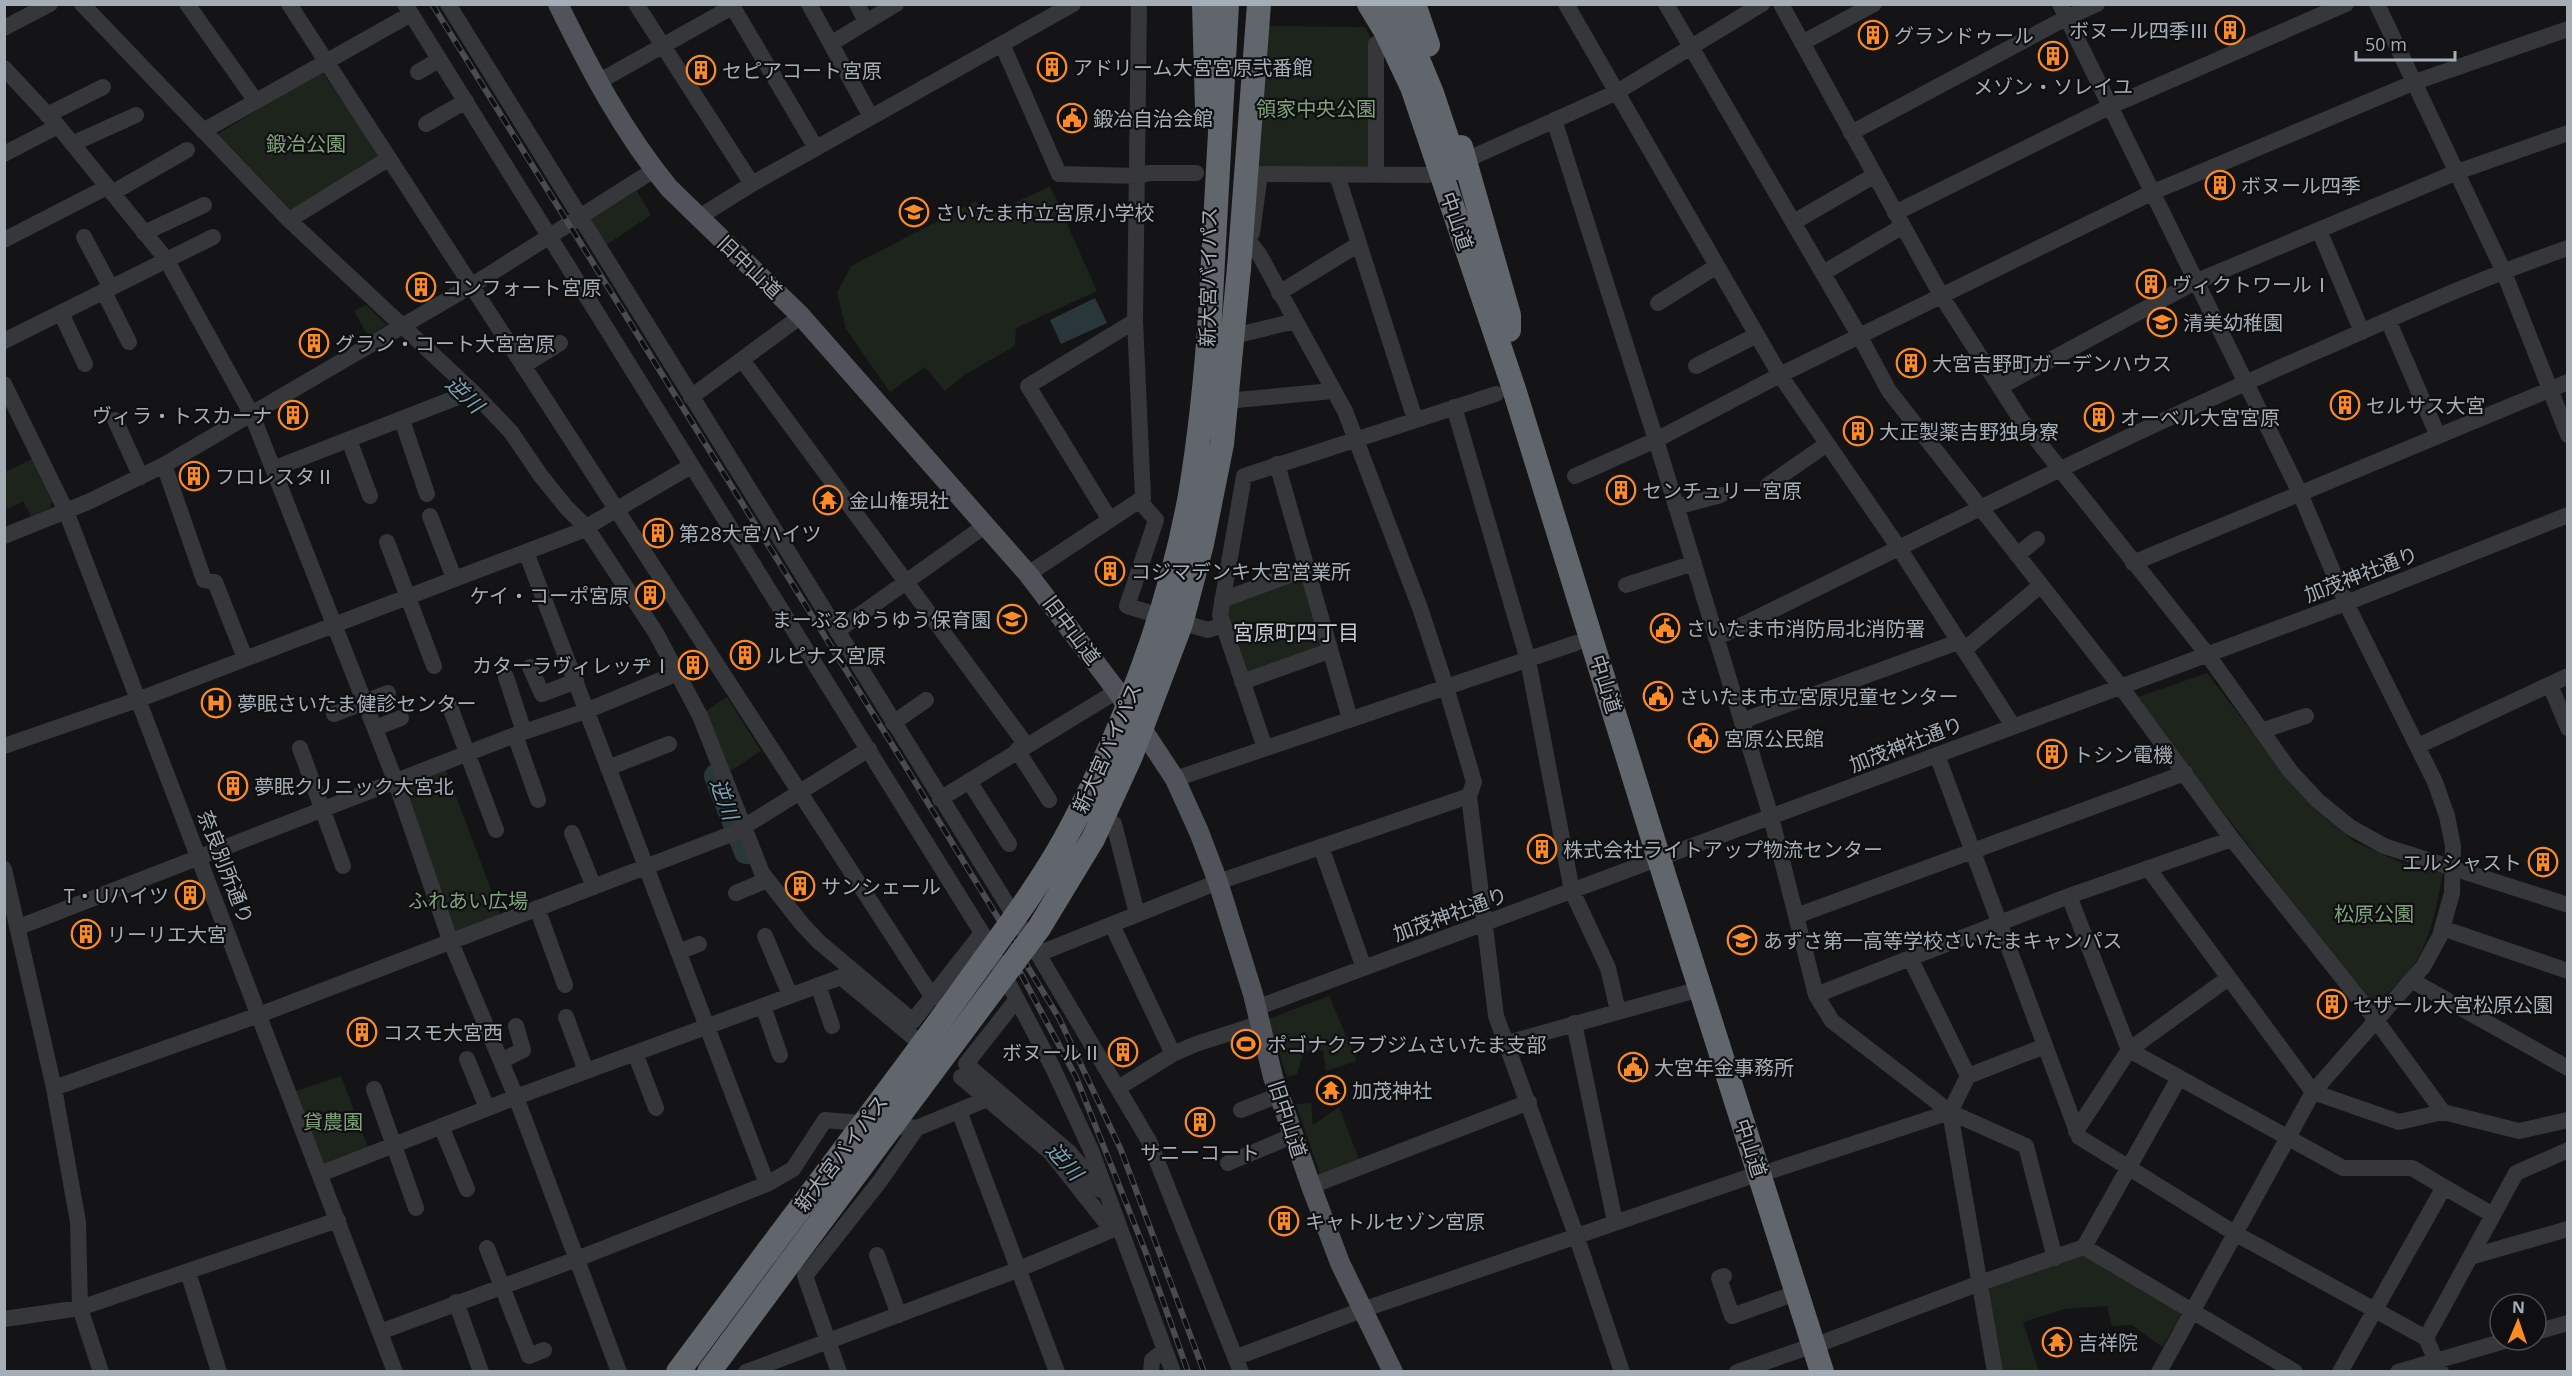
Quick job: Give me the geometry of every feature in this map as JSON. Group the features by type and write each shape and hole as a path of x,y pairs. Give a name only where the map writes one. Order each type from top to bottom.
{"highway":[{"name":"新大宮バイパス","path":"678,1371 934,1030 1022,907 1073,824 1145,662 1179,544 1198,445 1210,316 1204,4"},
{"path":"1210,316 1227,4"},
{"path":"1239,4 1232,208 1239,268"},
{"name":"新大宮バイパス","path":"709,1371 1039,928 1093,839 1131,756 1181,624 1208,521 1222,444 1239,268 1259,4"},
{"name":"中山道","path":"1370,4 1412,87 1514,389 1767,1172 1820,1343 1822,1371"},
{"name":"中山道","path":"1395,4 1432,93 1509,330 1666,856 1700,989 1767,1172 1796,1293 1820,1343 1837,1371"},
{"path":"1414,4 1463,153 1509,315 1509,330"}],"main road":[{"name":"旧中山道","path":"558,4 598,82 631,138 654,170 801,316 1029,574 1117,690 1175,779 1218,882 1292,1136 1362,1310 1392,1371"}],"street":[{"path":"4,28 50,4"},
{"path":"82,4 289,220 472,391 512,432 536,470 566,507 656,633 692,700 739,831 762,873 763,882 819,942 913,1021 982,933"},
{"path":"187,4 255,100"},
{"path":"289,4 933,998"},
{"path":"448,4 1038,954 1149,1141 1239,1364 1362,1310 1576,1235 1950,1112"},
{"path":"636,4 752,184"},
{"path":"809,4 871,117"},
{"path":"857,4 866,22"},
{"path":"832,43 896,4"},
{"path":"699,217 752,184 1073,4"},
{"path":"1029,574 1143,498 1135,321 1140,4"},
{"path":"1566,4 1780,375 1899,548 2013,726"},
{"path":"1666,4 1860,336 1889,391 2121,687 2232,839 2376,1020 2443,1112"},
{"path":"1475,156 1617,92 1762,4"},
{"path":"1781,4 1942,297 2021,420 2207,654 2290,772 2318,801 2350,827 2384,846 2568,905"},
{"path":"1802,43 1874,4"},
{"path":"1851,133 2063,11 2097,4"},
{"path":"1823,273 1899,219 2109,106 2346,4"},
{"path":"2376,4 2503,270 2568,435"},
{"path":"598,82 732,6 816,148"},
{"path":"203,131 326,62 408,9 982,933 1052,1066 1091,1149 1116,1229 1173,1371"},
{"path":"2063,11 2300,493 2346,603 2435,782 2447,816 2452,846 2452,893 2442,928 2423,967 2313,1092 2159,1371"},
{"path":"1575,476 1656,440 1780,375 2151,193 2415,82 2568,29"},
{"path":"1002,44 1059,174 1138,176 1149,173 1196,173"},
{"path":"1376,44 1376,175"},
{"path":"418,72 439,60"},
{"path":"5,70 52,120 166,259 252,415 395,780 450,940 516,1097 619,1371"},
{"path":"4,154 103,87"},
{"path":"426,124 466,101"},
{"path":"72,144 136,115"},
{"path":"1554,120 1656,440 1771,817 1816,995 1832,1021 1950,1112 2026,1146 2055,1258"},
{"path":"2000,387 2195,282 2457,172 2568,133"},
{"path":"4,240 110,190 187,150"},
{"path":"289,220 388,159"},
{"path":"4,536 66,511 164,465 471,286 654,170"},
{"path":"1428,175 1260,174 1236,400 1225,479 1244,476 1497,394"},
{"path":"1337,175 1415,419"},
{"path":"1794,222 1875,175"},
{"path":"144,233 204,205"},
{"path":"2319,230 2362,332"},
{"path":"84,237 129,342"},
{"path":"4,341 213,237"},
{"path":"1251,244 1259,254 1333,391 1355,439 1420,608 1474,782 1469,796 1496,1016 1529,1102 1622,1371"},
{"path":"1279,293 1359,244"},
{"path":"1716,638 2060,470 2245,383 2503,270 2568,248"},
{"path":"1658,303 1717,266"},
{"path":"61,313 84,364"},
{"path":"691,397 743,362 801,316"},
{"path":"2388,320 2438,436"},
{"path":"1110,519 1028,386 1135,321"},
{"path":"1242,334 1295,321"},
{"path":"1696,366 1757,335"},
{"path":"523,366 560,343"},
{"path":"743,362 907,582 1022,748 1049,800"},
{"path":"2133,563 2568,382"},
{"name":"奈良別所通り","path":"4,384 9,406 66,511 140,699 395,1371"},
{"path":"1236,400 1333,391"},
{"path":"273,470 463,395"},
{"path":"1454,407 1528,660 1572,891 1608,969 1618,1011"},
{"path":"115,420 141,477"},
{"path":"402,420 427,494"},
{"path":"349,440 370,496"},
{"path":"1768,485 1827,444"},
{"path":"1277,464 1350,719"},
{"path":"164,465 204,579 215,582 245,658"},
{"path":"4,746 140,699 582,530 691,466"},
{"path":"1244,476 1220,615 1265,748"},
{"path":"1676,507 1721,495"},
{"path":"1139,500 1156,520 1127,606 1208,630 1223,626"},
{"name":"加茂神社通り","path":"1118,1088 1173,1054 1364,968 2346,603 2568,515"},
{"path":"430,516 454,578"},
{"path":"837,631 986,525"},
{"path":"2018,555 2037,539"},
{"path":"387,542 434,666"},
{"path":"526,552 766,1184"},
{"path":"1626,585 1694,563"},
{"path":"1222,600 1306,569"},
{"path":"1742,721 1961,646 2041,585"},
{"path":"1175,779 1576,643"},
{"path":"1242,682 1329,651"},
{"path":"530,667 542,694 576,681"},
{"path":"2418,746 2568,676"},
{"path":"506,677 538,800"},
{"path":"19,927 468,752 586,711 668,677"},
{"path":"2550,684 2568,728"},
{"path":"940,799 1117,690"},
{"path":"334,714 388,693"},
{"path":"893,723 926,700"},
{"path":"450,706 496,830"},
{"path":"2261,731 2306,716"},
{"path":"375,728 401,718"},
{"path":"608,768 669,744"},
{"path":"300,748 343,866"},
{"path":"54,1088 259,1015 739,831 868,749"},
{"path":"1937,755 2079,1137 2236,1234 2426,1338 2439,1366"},
{"path":"1796,916 2185,773"},
{"path":"969,781 1009,844"},
{"path":"1038,954 1218,882 1469,796"},
{"path":"1114,824 1137,915"},
{"path":"572,833 594,887"},
{"path":"1816,995 2069,896 2232,839"},
{"path":"1321,847 1364,968"},
{"path":"2148,868 2227,979 2313,1092 2399,1122 2443,1112 2519,1131 2568,1120"},
{"path":"4,869 54,1088 78,1222 80,1308 101,1371"},
{"path":"736,893 763,882"},
{"path":"2069,896 2129,1050 2343,1168 2412,1168 2493,1215"},
{"path":"537,908 565,986"},
{"path":"1112,926 1173,1054"},
{"path":"2442,928 2568,971"},
{"path":"765,936 790,995"},
{"path":"678,952 699,944"},
{"path":"1910,958 1968,1076"},
{"path":"321,1174 516,1097 841,977 913,1037"},
{"path":"2076,1131 2129,1050 2227,979"},
{"path":"2411,980 2568,1068"},
{"path":"818,985 832,1026"},
{"path":"1507,1043 1700,989"},
{"path":"1017,999 966,1064 1069,1152 1107,1197"},
{"path":"763,1006 780,1055"},
{"path":"566,1017 586,1071"},
{"path":"1574,1023 1615,1222"},
{"path":"501,1060 523,1050 516,1026"},
{"path":"1995,1371 1950,1112 1968,1076 2045,1046"},
{"path":"635,1053 656,1108"},
{"path":"467,1059 487,1108"},
{"path":"961,1077 1051,1152 1116,1229"},
{"path":"1737,1371 2084,1247 2179,1078"},
{"path":"374,1089 416,1208"},
{"path":"1241,1110 1279,1095"},
{"path":"380,1332 577,1259 766,1184 794,1169 825,1120 917,1128 987,1099"},
{"path":"1311,1186 1529,1102"},
{"path":"959,1111 1017,1270 1057,1371"},
{"path":"441,1126 467,1190"},
{"path":"838,1371 805,1276 880,1181 917,1128"},
{"path":"1228,1163 1292,1136"},
{"path":"2426,1338 2516,1173 2568,1150"},
{"path":"2340,1371 2444,1187"},
{"path":"4,1319 80,1308 338,1220"},
{"path":"746,1371 1017,1270 1116,1229"},
{"path":"2470,1257 2568,1229"},
{"path":"2084,1247 2295,1371"},
{"path":"487,1248 529,1356 544,1350"},
{"path":"877,1255 899,1315"},
{"path":"188,1272 219,1371"},
{"path":"1724,1276 1719,1278 1732,1316 1796,1293"},
{"path":"456,1302 481,1371"},
{"path":"2548,1329 2568,1323"},
{"path":"2398,1371 2439,1366 2488,1348"},
{"path":"1151,1371 1152,1360 1165,1350"}],"green space":[{"name":"領家中央公園","path":"1267,26 1365,27 1372,40 1371,165 1366,169 1255,168"},
{"name":"鍛冶公園","path":"321,70 382,159 294,213 218,134"},
{"path":"1050,186 1097,291 1016,328 1015,346 964,375 945,391 925,367 890,392 846,329 837,293 851,266 976,201 987,216"},
{"path":"637,191 651,215 606,245 591,219"},
{"path":"366,305 387,325 368,336 354,311"},
{"path":"32,459 52,501 50,508 31,516 23,501 8,509 5,503 5,472"},
{"path":"1300,578 1304,582 1323,646 1251,674 1245,671 1226,615 1228,606"},
{"name":"松原公園","path":"2207,673 2313,808 2355,842 2402,863 2443,873 2432,921 2419,956 2404,977 2373,1006 2135,698"},
{"path":"727,697 761,751 729,772 703,713"},
{"name":"ふれあい広場","path":"445,767 501,916 455,934 399,785"},
{"path":"1329,996 1357,1061 1326,1071 1323,1050 1304,1052 1297,1074 1287,1077 1268,1019"},
{"name":"貸農園","path":"341,1076 370,1152 323,1166 296,1091"},
{"path":"1311,1103 1313,1125 1339,1107 1360,1162 1321,1177 1296,1104"},
{"path":"2082,1252 2184,1310 2162,1347 2132,1325 2112,1326 2107,1306 2064,1309 2023,1322 2039,1371 2000,1371 1987,1291 1991,1286"}],"shaded area":[{"path":"1095,298 1107,323 1061,344 1050,320"}],"waterway":[{"name":"逆川","path":"716,776 746,852"}],"railway":[{"path":"432,4 893,746 1059,1018 1121,1150 1204,1372"},
{"path":"1011,955 1076,1077 1146,1253 1188,1372"}],"place":[{"name":"ボヌール四季Ⅲ","path":"2230,30"},
{"name":"グランドゥール","path":"1873,35"},
{"name":"メゾン・ソレイユ","path":"2053,56"},
{"name":"アドリーム大宮宮原弐番館","path":"1052,67"},
{"name":"セピアコート宮原","path":"701,70"},
{"name":"鍛冶自治会館","path":"1072,118"},
{"name":"ボヌール四季","path":"2220,185"},
{"name":"さいたま市立宮原小学校","path":"914,212"},
{"name":"ヴィクトワールⅠ","path":"2151,284"},
{"name":"コンフォート宮原","path":"421,287"},
{"name":"清美幼稚園","path":"2162,322"},
{"name":"グラン・コート大宮宮原","path":"314,343"},
{"name":"大宮吉野町ガーデンハウス","path":"1911,363"},
{"name":"セルサス大宮","path":"2345,405"},
{"name":"ヴィラ・トスカーナ","path":"293,415"},
{"name":"オーベル大宮宮原","path":"2099,417"},
{"name":"大正製薬吉野独身寮","path":"1858,431"},
{"name":"フロレスタⅡ","path":"194,476"},
{"name":"センチュリー宮原","path":"1621,490"},
{"name":"金山権現社","path":"828,500"},
{"name":"第28大宮ハイツ","path":"658,533"},
{"name":"コジマデンキ大宮営業所","path":"1110,571"},
{"name":"ケイ・コーポ宮原","path":"650,595"},
{"name":"まーぶるゆうゆう保育園","path":"1012,619"},
{"name":"さいたま市消防局北消防署","path":"1665,628"},
{"name":"ルピナス宮原","path":"745,655"},
{"name":"カターラヴィレッヂⅠ","path":"693,665"},
{"name":"さいたま市立宮原児童センター","path":"1658,696"},
{"name":"夢眠さいたま健診センター","path":"216,703"},
{"name":"宮原公民館","path":"1703,738"},
{"name":"トシン電機","path":"2052,754"},
{"name":"夢眠クリニック大宮北","path":"233,786"},
{"name":"株式会社ライトアップ物流センター","path":"1542,849"},
{"name":"エルシャスト","path":"2543,862"},
{"name":"サンシェール","path":"800,886"},
{"name":"T・Uハイツ","path":"190,895"},
{"name":"リーリエ大宮","path":"86,934"},
{"name":"あずさ第一高等学校さいたまキャンパス","path":"1742,940"},
{"name":"セザール大宮松原公園","path":"2332,1004"},
{"name":"コスモ大宮西","path":"362,1032"},
{"name":"ポゴナクラブジムさいたま支部","path":"1246,1044"},
{"name":"ボヌールⅡ","path":"1123,1052"},
{"name":"大宮年金事務所","path":"1633,1067"},
{"name":"加茂神社","path":"1331,1090"},
{"name":"サニーコート","path":"1200,1122"},
{"name":"キャトルセゾン宮原","path":"1284,1221"},
{"name":"吉祥院","path":"2057,1342"}],"district":[{"name":"宮原町四丁目","path":"1296,632"}]}
